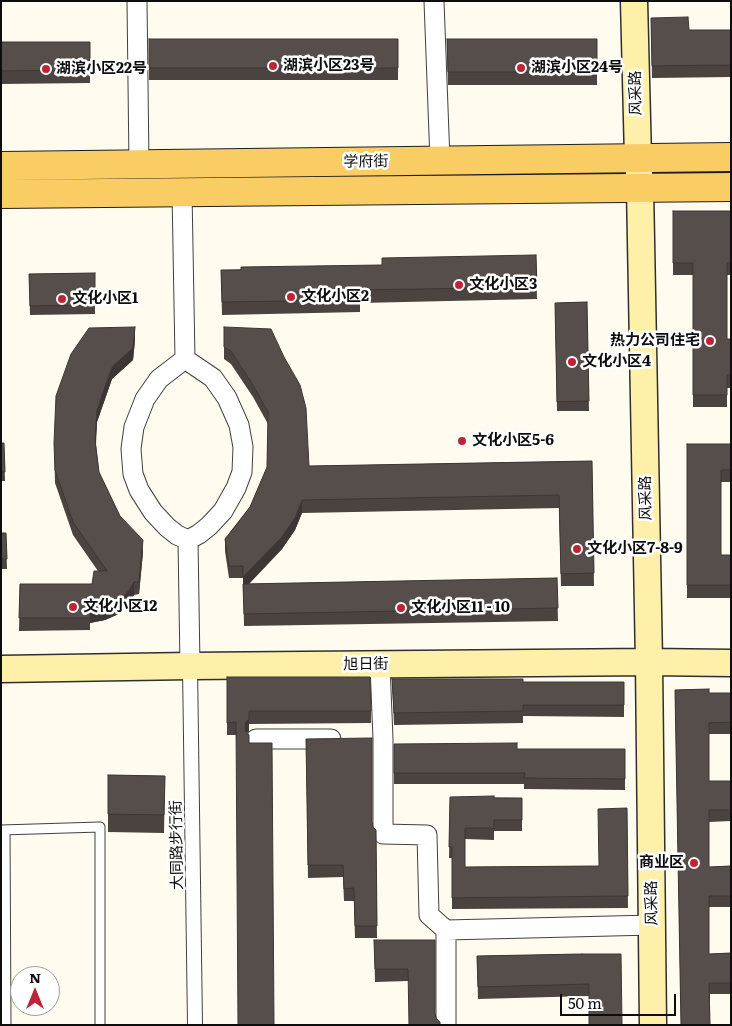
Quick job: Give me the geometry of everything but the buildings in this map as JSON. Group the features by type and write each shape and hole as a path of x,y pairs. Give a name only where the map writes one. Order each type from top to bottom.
{"main road":[{"name":"风采路","path":"634,1 640,188 654,1025"},
{"name":"学府街","path":"1,166 731,157"},
{"path":"40,166 32,173 30,180 40,194"},
{"name":"学府街","path":"1,194 731,187"},
{"name":"旭日街","path":"1,668 731,662"}],"street":[{"path":"137,1 139,165"},
{"path":"434,1 440,161"},
{"path":"182,192 185,359"},
{"path":"185,359 212,378 227,398 239,425 243,447 242,472 236,488 223,511 209,526 188,540"},
{"path":"185,359 159,379 145,399 134,426 131,449 133,474 139,490 153,512 167,527 177,535 188,540"},
{"path":"188,540 190,666"},
{"path":"380,665 383,740 383,834 426,835 429,915 446,930 652,925"},
{"name":"大同路步行街","path":"190,666 195,1025"},
{"path":"256,739 344,739"},
{"path":"363,739 383,740"},
{"path":"446,930 446,1025"}],"lane":[{"path":"6,1025 3,830 100,827 100,1025"}],"place":[{"name":"湖滨小区23号","path":"273,66"},
{"name":"湖滨小区24号","path":"521,68"},
{"name":"湖滨小区22号","path":"46,69"},
{"name":"文化小区3","path":"459,285"},
{"name":"文化小区2","path":"291,297"},
{"name":"文化小区1","path":"62,299"},
{"name":"热力公司住宅","path":"710,341"},
{"name":"文化小区4","path":"572,362"},
{"name":"文化小区5-6","path":"462,441"},
{"name":"文化小区7-8-9","path":"577,549"},
{"name":"文化小区12","path":"73,607"},
{"name":"文化小区11 - 10","path":"401,608"},
{"name":"商业区","path":"694,863"}]}
